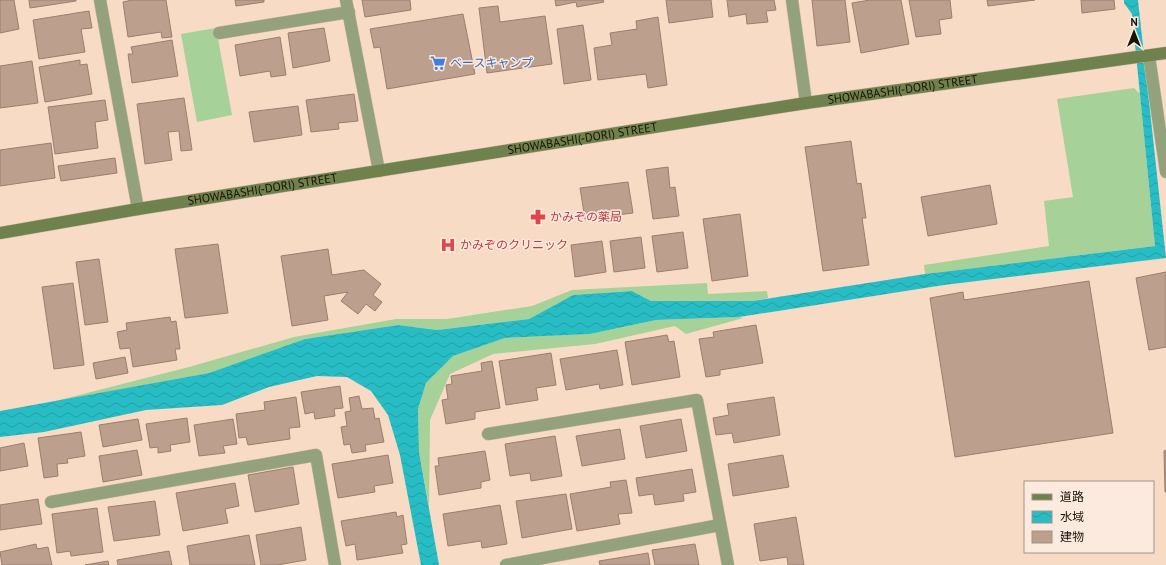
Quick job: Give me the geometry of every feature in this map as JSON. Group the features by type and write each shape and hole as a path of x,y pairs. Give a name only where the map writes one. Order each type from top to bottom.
{"main road":[{"name":"SHOWABASHI(-DORI) STREET","path":"0,233 138,208 806,103 1166,53"}],"street":[{"path":"100,0 138,208"},
{"path":"346,0 379,171"},
{"path":"792,0 806,103"},
{"path":"219,33 348,12"},
{"path":"1149,56 1166,172"},
{"path":"488,434 697,400 728,565"},
{"path":"51,502 316,455 335,565"},
{"path":"506,565 720,524"}],"green space":[{"path":"216,28 232,115 197,122 181,34"},
{"path":"1134,88 1140,94 1155,246 925,274 924,265 1049,246 1044,201 1073,197 1057,99"},
{"path":"707,283 708,294 767,291 768,298 752,301 651,301 632,291 573,295 529,319 437,330 398,325 305,339 209,373 48,403 189,367 294,337 396,319 447,319 532,306 572,290"},
{"path":"743,318 686,334 675,326 595,344 493,354 450,374 430,420 429,506 419,452 418,409 426,383 453,356 505,338 590,334 656,320"}],"water":[{"path":"1124,0 1138,0 1166,258 944,285 739,317 656,320 590,334 505,338 453,356 426,383 418,409 419,452 439,565 421,565 400,455 388,415 371,391 347,377 317,376 269,387 222,405 146,410 44,432 0,437 0,411 209,373 305,339 398,325 437,330 529,319 573,295 632,291 651,301 752,301 925,274 1155,246 1132,14 1124,3"}],"building":[{"path":"0,0 14,0 19,29 0,33"},
{"path":"29,0 76,0 76,1 30,8"},
{"path":"132,0 166,0 172,37 162,38 161,32 128,37 123,2"},
{"path":"235,0 264,0 264,2 236,6"},
{"path":"362,0 410,0 411,10 365,17"},
{"path":"555,0 603,0 604,2 577,7 576,2 556,6"},
{"path":"666,0 711,0 713,17 669,23"},
{"path":"727,0 774,0 776,10 766,11 768,22 747,24 746,14 729,17"},
{"path":"812,0 845,0 850,42 817,46"},
{"path":"870,0 901,0 909,44 861,53 852,3"},
{"path":"909,0 950,0 952,18 939,20 941,34 916,37"},
{"path":"987,0 1035,0 988,6"},
{"path":"1081,0 1114,0 1115,9 1082,13"},
{"path":"498,6 500,22 545,16 552,64 487,73 479,8"},
{"path":"89,11 92,28 81,29 85,52 39,59 33,20"},
{"path":"463,14 475,74 387,89 380,47 374,48 370,29"},
{"path":"658,17 667,85 648,88 646,74 598,80 594,48 612,45 610,33 637,29 636,21"},
{"path":"583,25 591,80 564,84 557,29"},
{"path":"324,28 330,61 293,68 288,33"},
{"path":"280,37 286,75 271,77 270,71 240,76 235,45"},
{"path":"172,40 178,76 132,83 128,54 133,54 131,47"},
{"path":"80,60 80,65 87,64 92,94 45,102 39,67"},
{"path":"32,61 38,103 0,108 0,66"},
{"path":"354,94 358,121 338,123 339,129 311,132 306,100"},
{"path":"184,98 192,150 181,151 179,131 168,132 172,160 145,164 137,104"},
{"path":"105,100 108,120 95,122 98,148 55,154 48,107"},
{"path":"298,106 302,135 254,142 249,112"},
{"path":"851,141 857,184 861,183 866,218 862,218 869,265 823,271 805,147"},
{"path":"51,143 55,178 0,186 0,150"},
{"path":"115,158 117,173 61,181 58,166"},
{"path":"668,167 670,188 675,187 679,216 653,219 646,170"},
{"path":"628,182 633,213 585,219 580,188"},
{"path":"990,185 997,224 928,236 921,197"},
{"path":"740,214 748,276 712,281 703,219"},
{"path":"683,232 688,268 657,272 652,236"},
{"path":"641,237 645,268 614,272 610,241"},
{"path":"602,241 606,272 575,277 571,245"},
{"path":"218,244 228,313 185,318 175,249"},
{"path":"328,249 332,275 364,270 381,284 373,295 382,302 375,311 366,304 358,314 341,301 348,292 324,296 328,320 292,326 281,256"},
{"path":"99,259 108,322 85,325 76,262"},
{"path":"1166,272 1166,347 1149,350 1136,278"},
{"path":"1089,281 1113,433 955,457 930,298 963,292 964,300"},
{"path":"73,283 84,365 54,369 42,287"},
{"path":"170,317 171,322 176,321 180,349 175,349 177,360 133,367 130,348 120,349 117,332 127,330 126,323"},
{"path":"756,325 763,363 720,370 720,375 706,377 699,339 714,337 713,332"},
{"path":"667,335 669,342 674,341 680,377 632,385 625,342"},
{"path":"617,350 623,385 600,389 599,384 566,390 560,359"},
{"path":"551,353 556,385 536,388 538,400 506,405 499,361"},
{"path":"125,357 128,373 96,379 93,363"},
{"path":"492,361 500,408 475,412 475,419 446,424 442,400 448,399 446,385 452,384 451,376 482,371 481,363"},
{"path":"340,386 343,408 334,409 335,416 315,419 314,412 305,414 301,392"},
{"path":"359,396 362,409 373,408 375,419 379,418 384,442 365,445 366,451 352,453 350,444 344,445 341,427 347,426 345,412 351,411 349,398"},
{"path":"296,397 300,427 289,428 290,439 248,445 246,437 239,438 236,414 265,410 264,402"},
{"path":"774,397 780,435 734,443 732,433 716,435 713,418 729,415 727,404"},
{"path":"187,418 190,442 170,445 171,451 158,453 158,447 150,448 146,424"},
{"path":"138,419 142,440 103,447 99,425"},
{"path":"233,419 237,444 223,446 225,453 199,456 194,425"},
{"path":"681,419 687,451 646,458 640,426"},
{"path":"620,429 625,459 582,466 576,436"},
{"path":"81,432 85,456 67,459 68,463 57,464 58,476 44,478 38,438"},
{"path":"555,436 562,476 531,481 530,473 510,476 505,444"},
{"path":"24,443 28,466 0,471 0,448"},
{"path":"137,450 142,475 103,482 99,456"},
{"path":"1166,450 1166,492 1165,492 1164,451"},
{"path":"485,451 490,480 481,482 481,488 439,495 435,466 439,466 438,458"},
{"path":"388,455 393,483 374,486 375,492 338,498 332,464"},
{"path":"783,455 789,487 733,496 728,464"},
{"path":"293,467 299,504 255,512 248,475"},
{"path":"692,469 696,492 683,494 684,501 655,505 653,494 639,496 636,478"},
{"path":"626,480 632,513 618,514 620,524 577,531 570,494 611,487 610,482"},
{"path":"235,483 239,506 225,509 228,523 183,531 176,493"},
{"path":"566,494 572,529 522,538 516,501"},
{"path":"38,499 42,524 0,530 0,505"},
{"path":"155,501 160,535 114,541 108,507"},
{"path":"500,505 507,544 482,548 481,541 448,546 443,514"},
{"path":"97,508 103,552 71,556 70,551 57,553 52,514"},
{"path":"396,512 397,517 403,515 407,544 401,545 403,553 357,560 355,544 346,546 341,521"},
{"path":"796,517 804,565 788,565 787,557 760,561 754,524"},
{"path":"301,527 306,560 277,565 261,565 256,535"},
{"path":"249,535 255,565 190,565 187,546"},
{"path":"36,544 37,549 48,547 52,565 2,565 0,552"},
{"path":"695,544 699,565 655,565 652,550"},
{"path":"169,551 172,565 118,565 117,560"},
{"path":"648,553 650,565 600,565 599,561"},
{"path":"108,561 109,565 85,565"}],"place":[{"name":"ベースキャンプ","path":"438,63"},
{"name":"かみぞの薬局","path":"538,217"},
{"name":"かみぞのクリニック","path":"448,245"}]}
